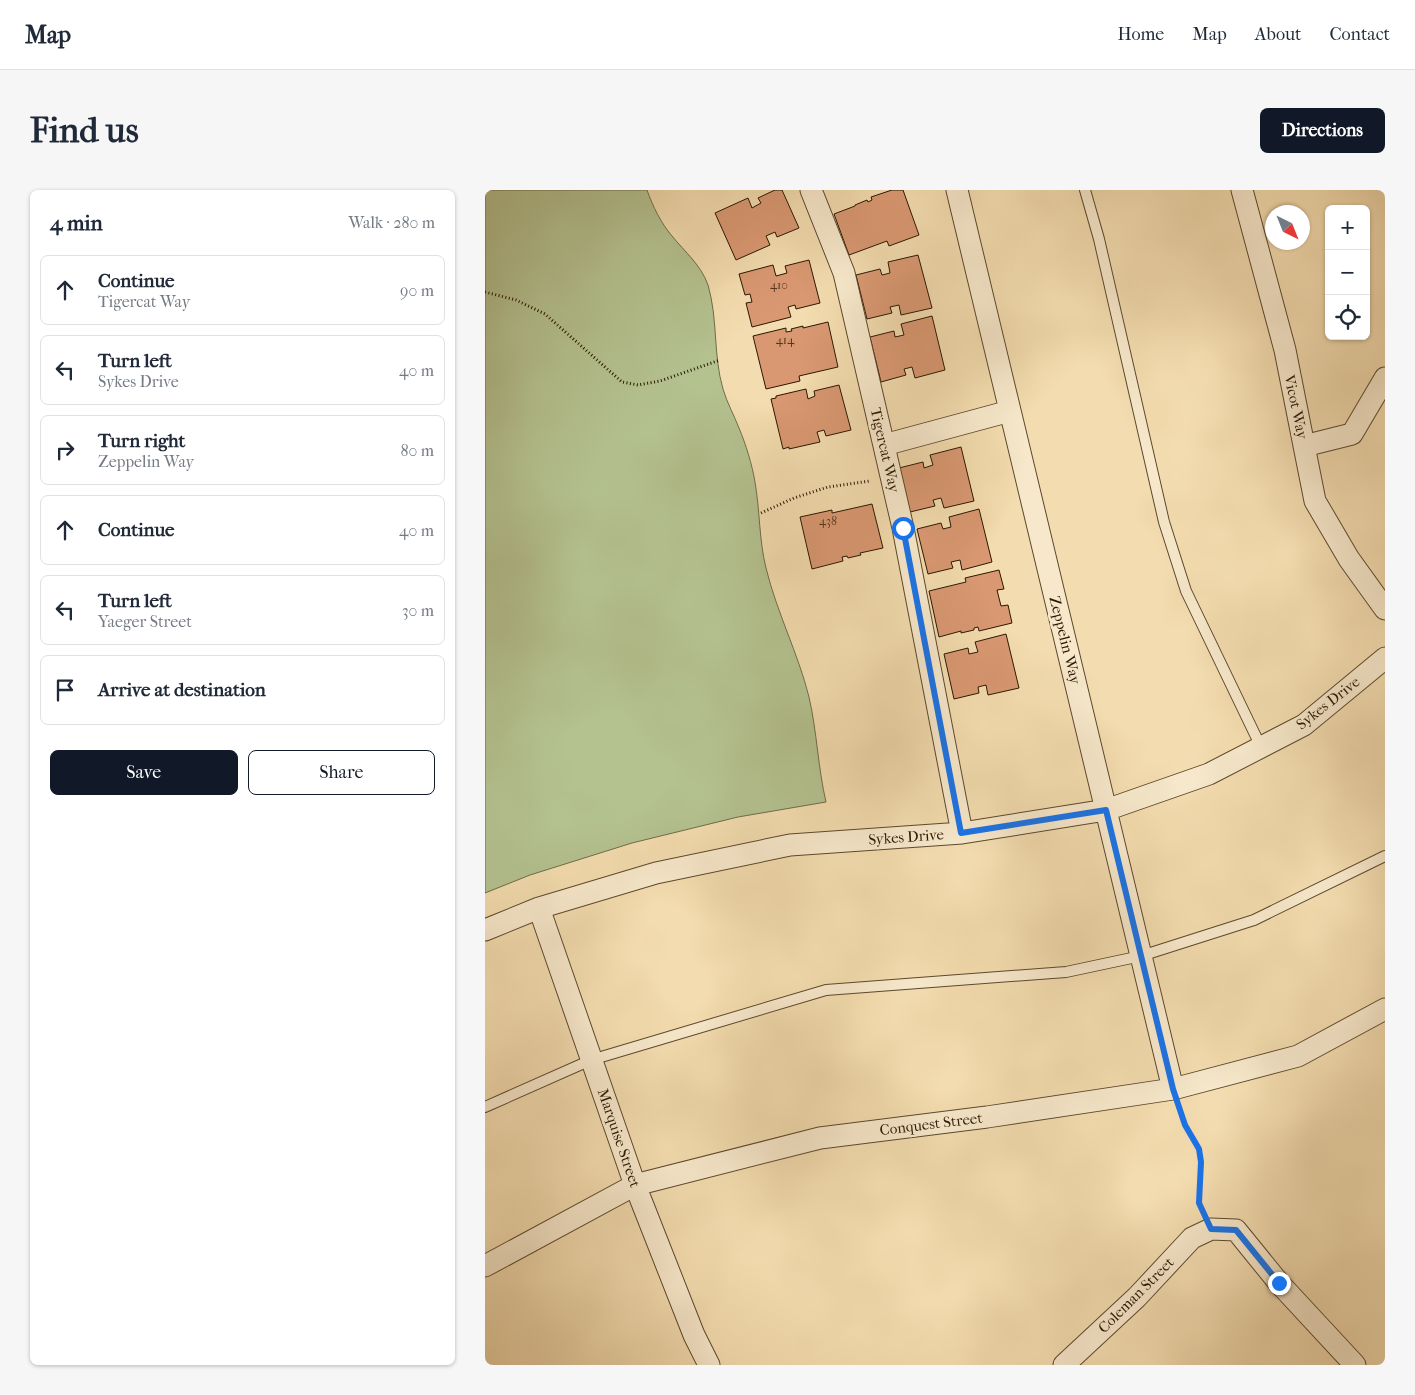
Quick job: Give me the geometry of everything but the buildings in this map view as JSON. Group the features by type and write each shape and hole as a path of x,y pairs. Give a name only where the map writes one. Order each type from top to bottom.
{"street":[{"name":"Tigercat Way","path":"811,190 844,273 903,528 961,833"},
{"name":"Zeppelin Way","path":"957,190 1173,1089"},
{"name":"Vicot Way","path":"1242,190 1285,350 1315,501 1349,559 1385,609"},
{"path":"1304,446 1352,434 1385,378"},
{"path":"884,445 1010,412"},
{"name":"Sykes Drive","path":"485,930 539,908 655,874 790,845 961,833 1106,810 1209,774 1304,725 1385,658"},
{"name":"Marquise Street","path":"539,908 635,1185 694,1335 709,1365"},
{"name":"Conquest Street","path":"485,1266 635,1185 821,1138 987,1117 1173,1089 1298,1056 1385,1008"},
{"path":"1211,1229 1236,1230 1279,1283 1355,1365"},
{"name":"Coleman Street","path":"1064,1365 1137,1297 1192,1238 1211,1229"}],"lane":[{"path":"1085,190 1101,249 1164,522 1186,590 1261,747"},
{"path":"485,1107 591,1060 826,990 1066,972 1141,956 1254,920 1385,856"}],"path":[{"path":"485,292 516,300 545,314 622,382 638,385 660,381 719,360"},
{"path":"761,513 794,498 828,487 891,478"},
{"path":"1173,1089 1185,1125 1199,1149 1201,1162 1199,1203 1211,1229"}],"green space":[{"path":"485,190 647,190 664,226 697,265 705,278 713,311 720,376 725,394 749,455 757,493 766,568 809,697 826,802 738,817 632,843 530,875 485,893"}],"route":[{"path":"903,528 961,833 1106,810 1173,1089 1185,1125 1199,1149 1201,1162 1199,1203 1211,1229 1236,1230 1279,1283"}]}
